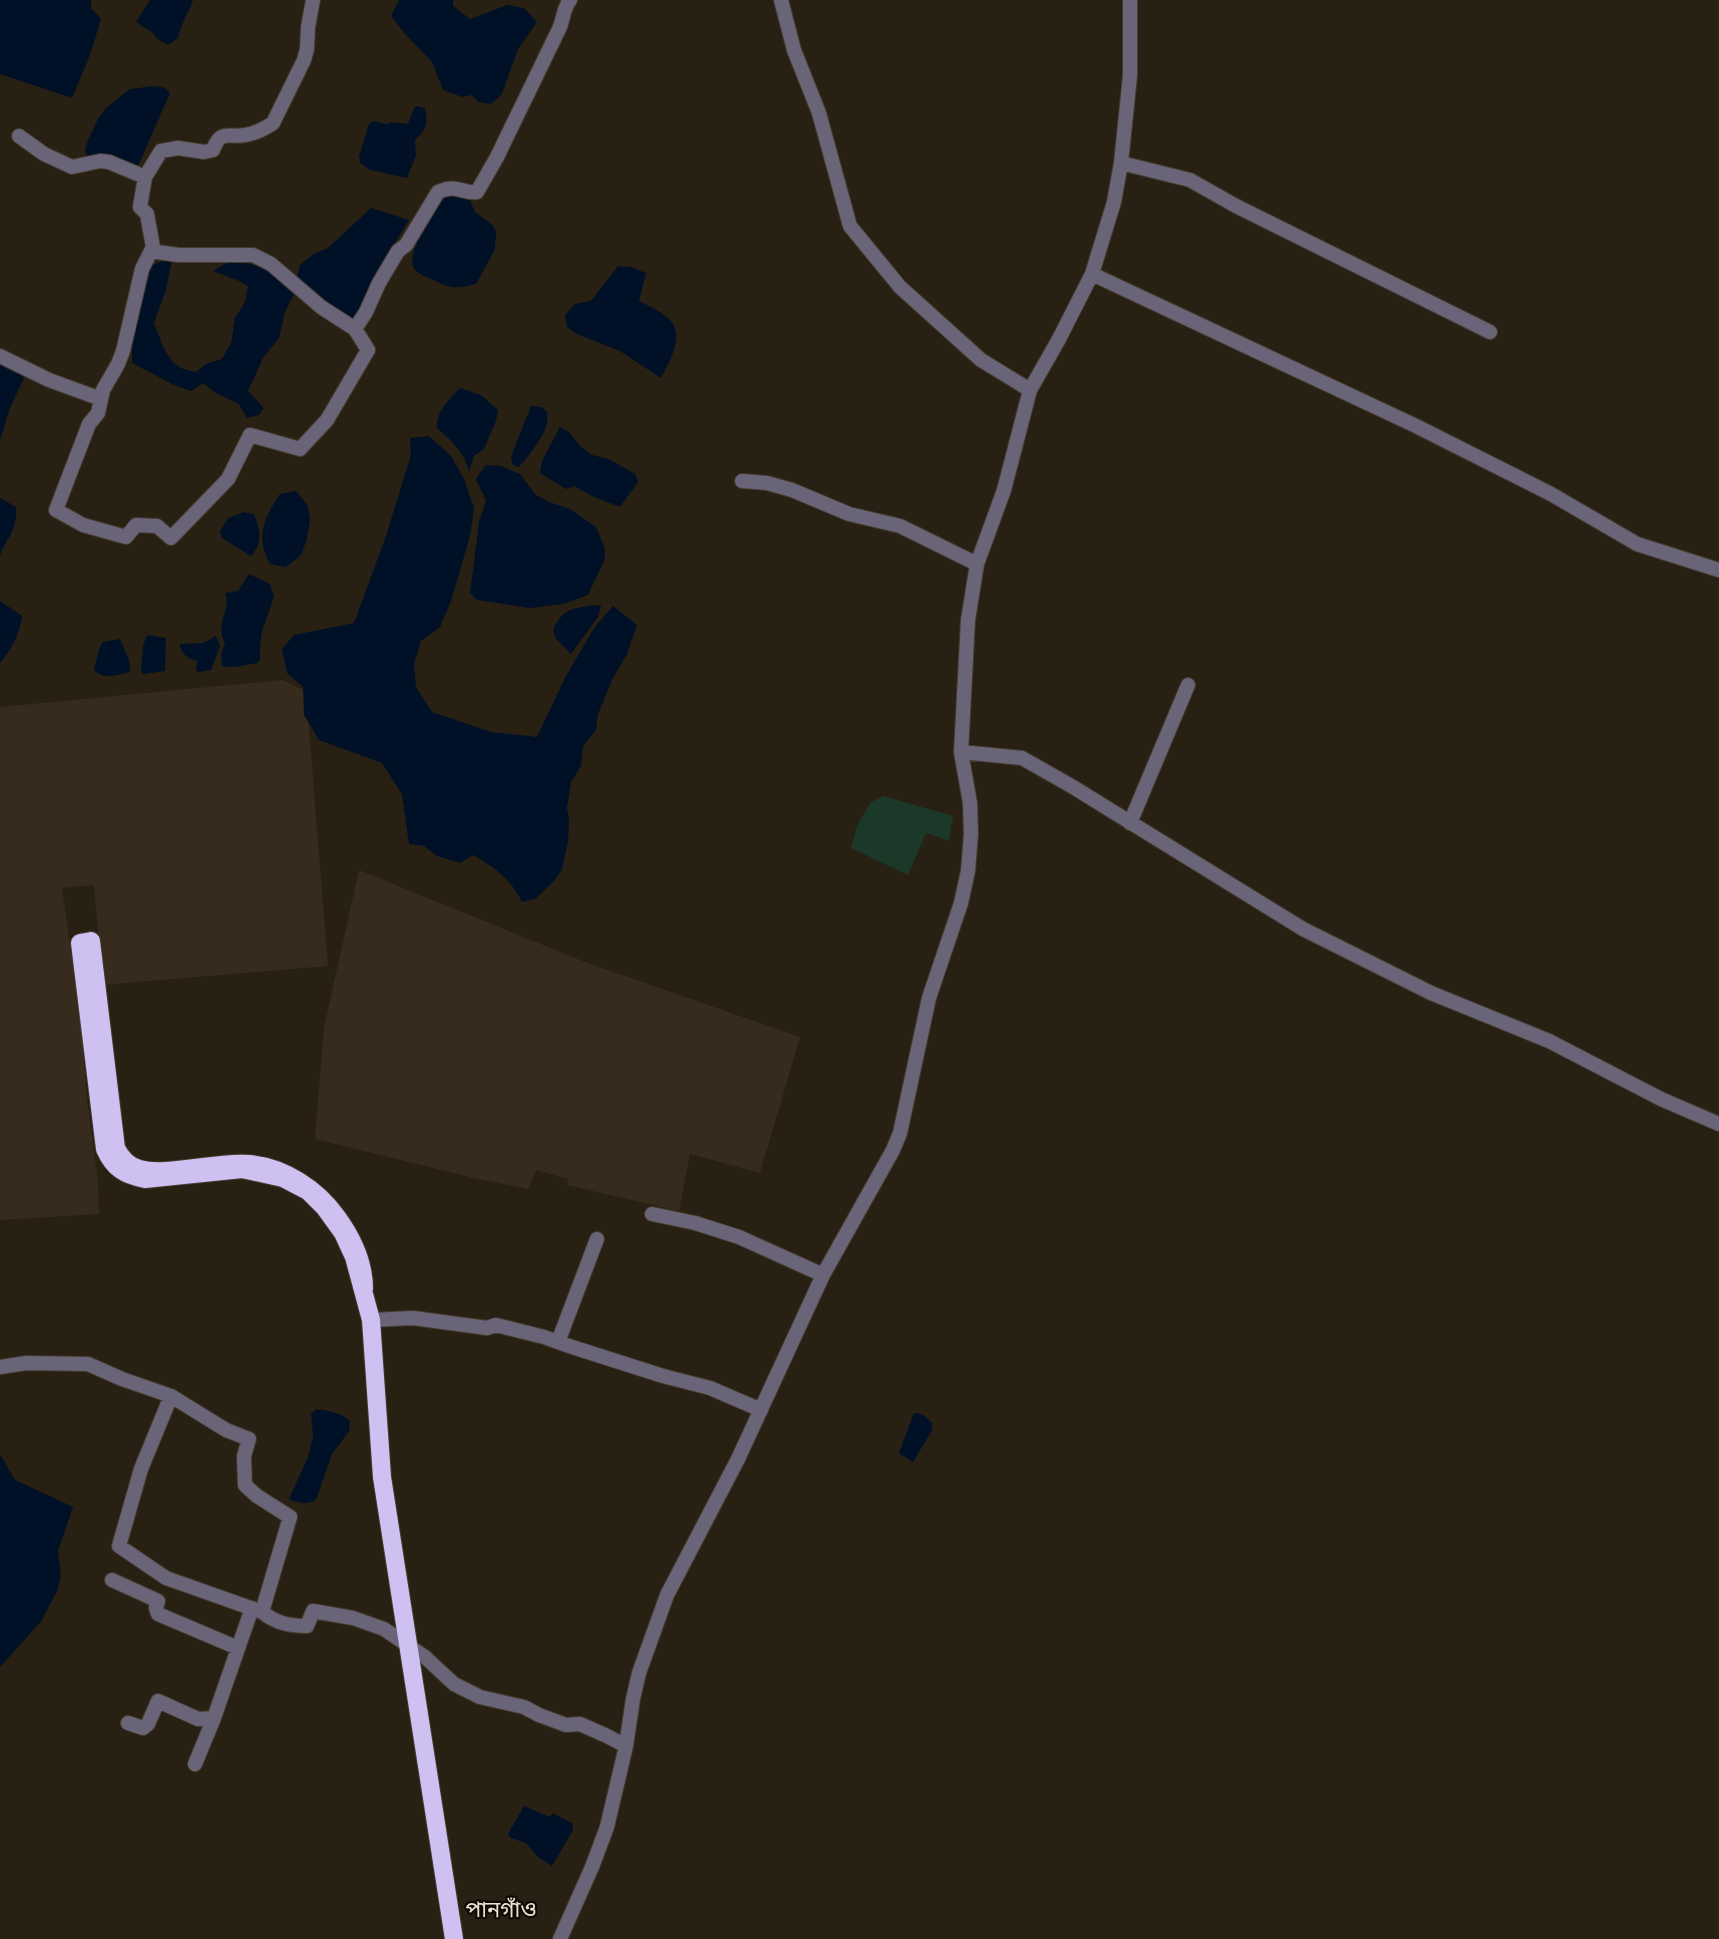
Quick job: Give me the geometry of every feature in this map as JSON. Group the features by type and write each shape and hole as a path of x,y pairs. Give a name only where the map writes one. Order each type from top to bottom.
{"highway":[{"path":"279,1174 242,1169 145,1179 120,1171 111,1162 105,1149 80,943 91,941 116,1148 124,1161 140,1169 156,1171 250,1164 279,1174 306,1186 322,1198 345,1227 359,1256 371,1320 381,1477 454,1939"}],"street":[{"path":"151,251 178,255 253,255 271,264 321,307 355,328 368,350 327,420 300,449 250,435 228,478 171,538 157,526 136,525 126,537 83,525 56,510 89,424 98,413 103,390 123,351 142,269 151,251 153,247 147,214 140,207 145,177 161,151 178,148 204,152 213,150 217,140 224,135 246,135 273,123 304,60 313,0"},
{"path":"355,328 366,312 379,283 398,251 406,245 438,192 446,188 477,192 497,157 564,18 563,10 570,0"},
{"path":"782,0 794,50 819,113 850,226 900,287 981,360 1030,390"},
{"path":"560,1939 607,1827 626,1746 639,1673 667,1595 738,1459 823,1275 897,1142 929,998 961,903 969,871 970,804 961,752 968,620 977,564 1004,490 1030,390 1092,274 1114,202 1121,163 1130,76 1131,0"},
{"path":"19,136 44,154 72,167 100,161 109,162 145,177"},
{"path":"1121,163 1190,180 1236,206 1490,332"},
{"path":"1092,274 1416,426 1580,509 1637,544 1719,570"},
{"path":"0,356 49,380 101,399"},
{"path":"742,481 767,483 792,489 849,514 900,526 977,564"},
{"path":"1130,823 1188,685"},
{"path":"961,752 1022,758 1303,929 1431,993 1549,1041 1661,1099 1719,1124"},
{"path":"652,1214 695,1223 739,1237 823,1275"},
{"path":"558,1342 597,1239"},
{"path":"371,1320 413,1318 487,1328 496,1325 544,1337 663,1376 710,1388 761,1410"},
{"path":"0,1368 26,1363 88,1364 171,1396 226,1430 249,1440 244,1456 245,1485 257,1496 290,1517 257,1610 238,1648 214,1718 195,1764"},
{"path":"171,1396 141,1469 119,1546 166,1578 257,1610 272,1620 291,1626 307,1626 313,1611 353,1618 384,1629 425,1657 454,1684 480,1697 524,1707 538,1715 566,1725 580,1724 626,1746"},
{"path":"112,1580 158,1601 156,1608 158,1614 238,1648"},
{"path":"128,1723 143,1728 148,1724 158,1701 198,1719 214,1718"}],"shaded area":[{"path":"282,680 306,691 328,966 103,985 94,885 62,888 81,1020 87,1100 98,1182 99,1214 0,1220 0,707"},
{"path":"359,870 585,962 800,1037 760,1173 690,1154 679,1211 567,1185 568,1179 536,1170 528,1189 315,1139 324,1027"}],"green space":[{"path":"883,796 953,816 949,841 926,833 908,875 851,848 857,826 870,803"}],"water":[{"path":"0,0 91,0 91,8 101,19 90,55 72,98 0,74"},
{"path":"150,0 193,0 178,38 168,45 136,22"},
{"path":"399,0 453,0 453,6 470,19 507,5 524,8 537,22 518,49 502,94 491,104 478,102 472,95 462,97 443,90 432,62 391,16"},
{"path":"155,86 165,88 170,93 138,166 88,159 85,150 88,140 106,108 130,89"},
{"path":"415,106 425,108 426,122 422,133 415,140 416,156 407,178 370,170 360,163 359,156 369,124 373,121 408,124"},
{"path":"445,193 469,198 475,212 493,225 496,232 495,249 476,284 448,286 420,274 413,266 419,239"},
{"path":"371,208 409,220 378,273 366,308 350,321 296,281 300,265 314,254 328,248"},
{"path":"172,260 166,290 154,323 171,360 186,370 196,372 206,364 222,359 231,343 235,318 245,302 248,286 213,271 232,260 276,270 296,291 285,312 279,338 263,358 248,391 264,408 259,415 247,418 239,404 216,393 203,383 191,391 174,385 132,363 132,338 147,267"},
{"path":"618,266 631,267 646,273 639,301 664,315 675,327 674,350 661,378 620,351 577,334 567,327 565,315 575,304 591,301"},
{"path":"0,361 20,368 24,378 10,408 0,440"},
{"path":"460,388 481,395 498,410 496,421 484,449 474,456 469,471 457,447 437,428 441,411"},
{"path":"531,406 541,407 547,412 547,425 534,449 518,467 512,464 511,456"},
{"path":"560,427 570,433 579,445 592,455 609,459 635,474 638,482 620,507 574,486 566,489 540,473 542,461"},
{"path":"429,436 451,456 464,479 474,508 470,536 451,601 440,627 421,641 414,664 416,687 432,712 491,732 537,737 565,678 594,628 613,606 637,625 627,654 612,680 598,714 596,730 583,746 581,766 571,782 567,808 568,842 562,869 554,881 535,899 522,902 502,875 473,855 460,863 437,856 424,846 409,844 402,794 382,763 319,740 304,715 303,687 287,673 282,649 294,635 354,623 386,536 411,455 410,438"},
{"path":"486,465 501,466 520,474 536,495 570,509 596,527 605,548 605,559 588,595 563,604 530,608 477,600 470,593 479,522 486,501 476,479"},
{"path":"296,491 308,506 310,519 307,539 301,555 286,567 270,564 263,545 263,528 280,494"},
{"path":"0,498 16,507 16,515 13,528 0,556"},
{"path":"244,512 254,514 259,531 259,541 251,556 222,538 220,531 228,518"},
{"path":"249,574 270,584 274,597 262,631 260,659 258,663 235,667 222,666 221,653 225,644 221,628 227,600 225,593 238,591"},
{"path":"0,601 22,616 14,641 0,663"},
{"path":"601,606 598,617 571,654 556,639 553,630 557,622 570,610"},
{"path":"147,635 166,638 165,671 144,674 141,672 143,646"},
{"path":"216,636 220,646 211,670 199,672 196,670 197,660 185,655 179,644 203,643"},
{"path":"120,639 129,660 130,672 110,676 98,673 94,670 103,642"},
{"path":"316,1409 334,1412 346,1418 350,1421 349,1431 332,1454 316,1500 310,1503 299,1502 289,1499 308,1457 313,1436 311,1414"},
{"path":"914,1413 922,1414 928,1419 932,1423 932,1430 913,1462 899,1453"},
{"path":"0,1454 15,1480 73,1507 58,1551 61,1576 57,1591 42,1620 0,1667"},
{"path":"524,1806 550,1817 553,1813 573,1824 573,1830 552,1866 538,1857 526,1843 511,1838 508,1834"}],"district":[{"name":"পানগাঁও","path":"501,1909"}]}
